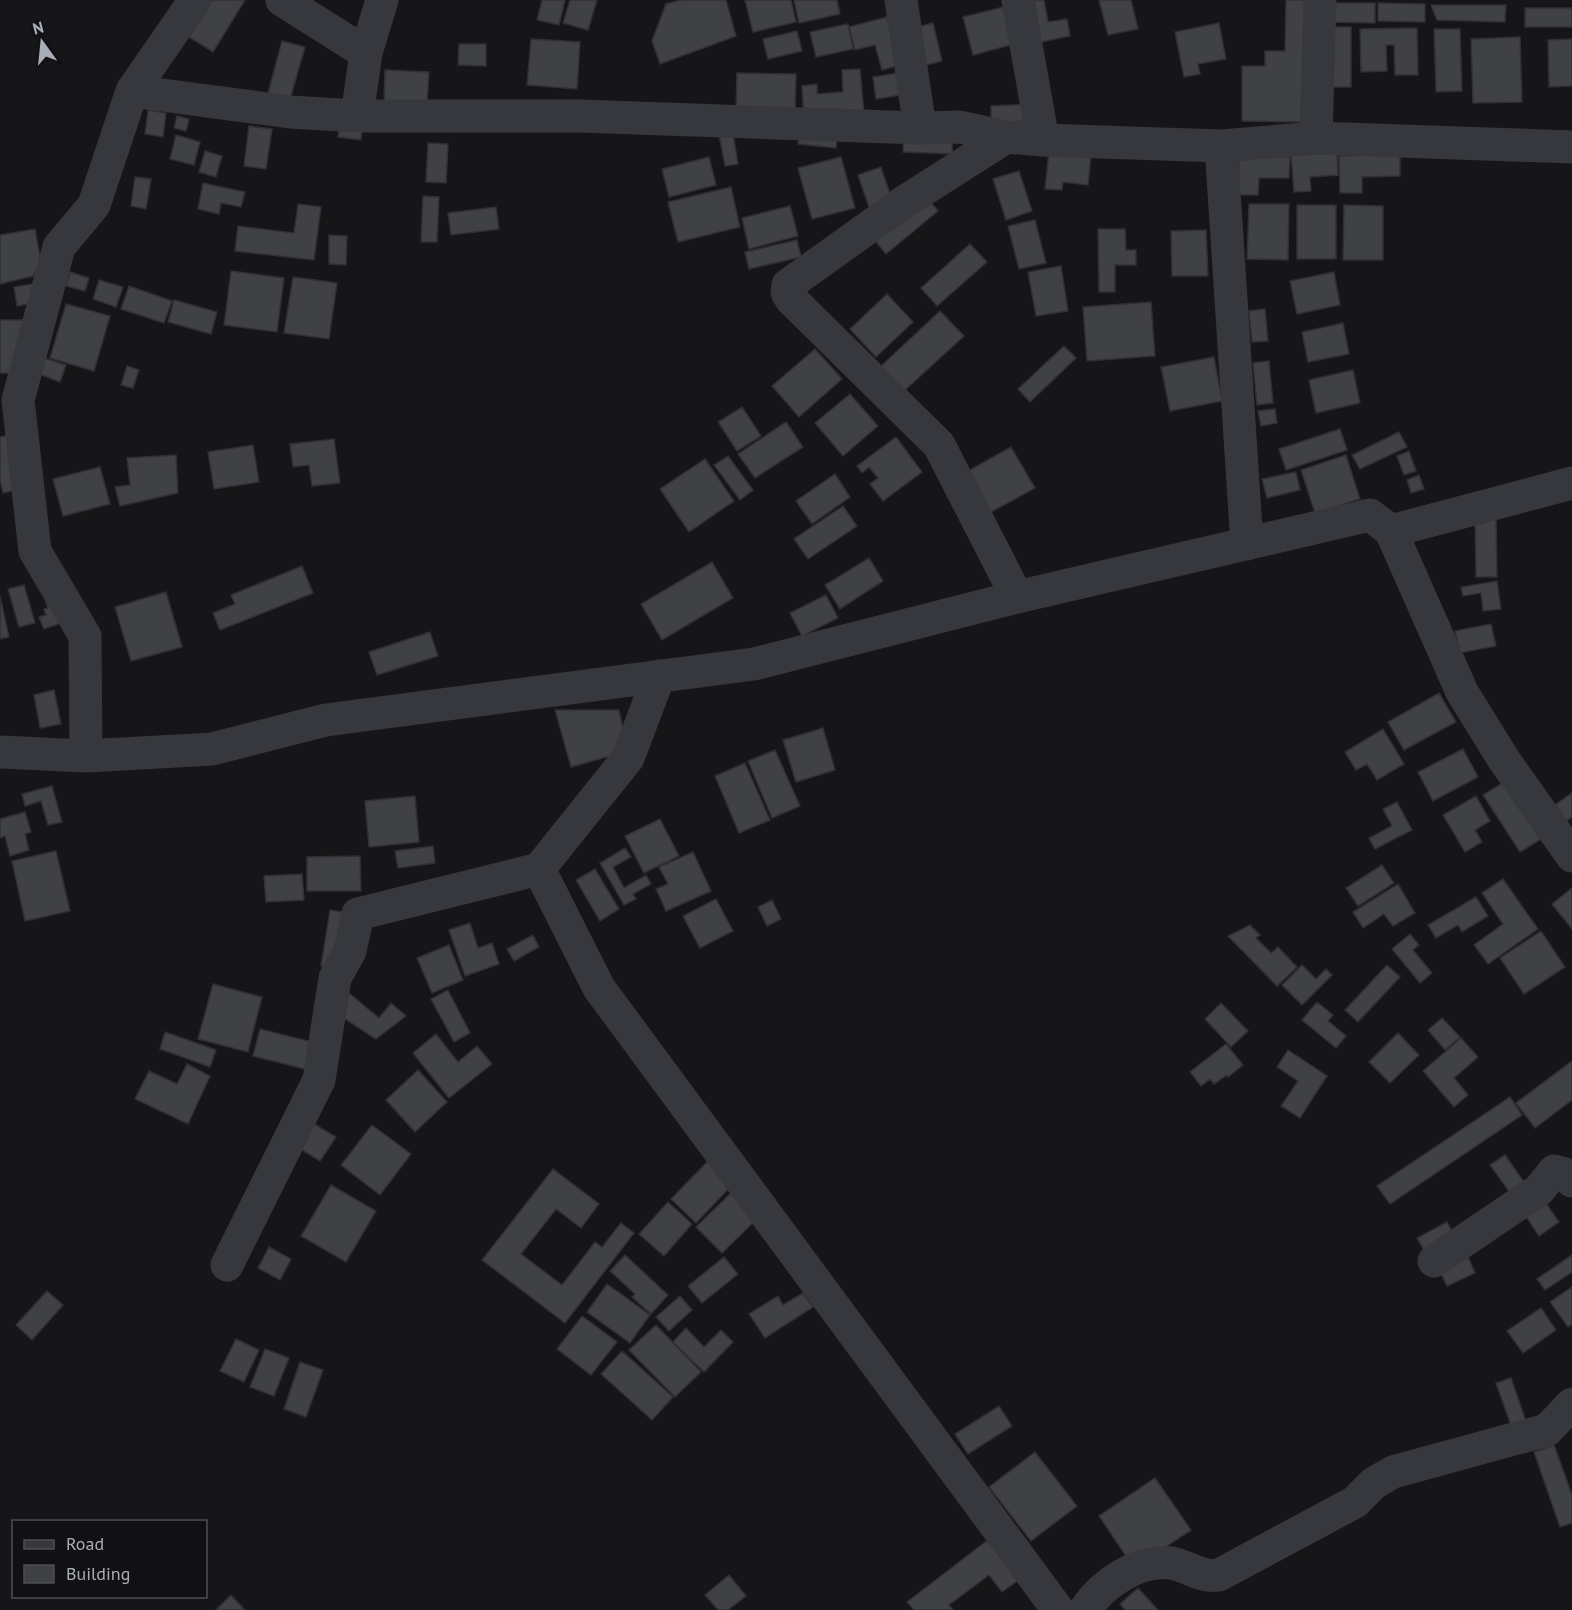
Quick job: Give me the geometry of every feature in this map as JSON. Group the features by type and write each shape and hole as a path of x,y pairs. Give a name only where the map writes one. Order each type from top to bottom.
{"street":[{"path":"86,756 86,636 35,551 18,400 59,247 94,205 132,91 195,0"},
{"path":"282,0 366,53"},
{"path":"357,116 366,53 382,0"},
{"path":"901,0 920,128"},
{"path":"1018,0 1043,140"},
{"path":"1316,138 1320,0"},
{"path":"132,91 290,112 357,116 580,116 920,128 960,127 1006,137 1043,140 1221,146 1316,138 1572,147"},
{"path":"1006,137 904,202 788,285 787,292 791,299 939,446 1017,597"},
{"path":"1221,146 1247,544"},
{"path":"1391,531 1572,483"},
{"path":"0,752 86,756 213,749 326,720 754,664 1017,597 1370,515 1391,531 1462,692 1504,760 1572,856"},
{"path":"227,1265 319,1080 335,978 350,951 358,914 539,869 628,758 659,676"},
{"path":"539,869 599,988 1058,1610"},
{"path":"1434,1261 1539,1190 1554,1171 1565,1174 1572,1181"},
{"path":"1085,1610 1090,1602 1125,1572 1151,1565 1171,1563 1209,1577 1220,1575 1355,1502 1374,1483 1393,1472 1547,1430 1572,1404"}],"building":[{"path":"212,0 245,0 213,52 189,37"},
{"path":"542,0 565,0 559,25 537,20"},
{"path":"570,0 597,0 588,30 563,23"},
{"path":"681,0 726,0 736,36 660,64 652,41 666,4"},
{"path":"745,0 791,0 796,22 753,32"},
{"path":"794,0 837,0 840,14 799,23"},
{"path":"1027,0 1044,0 1048,22 1067,19 1070,36 1036,43"},
{"path":"1099,0 1131,0 1138,29 1108,35"},
{"path":"1286,0 1308,0 1307,122 1242,121 1242,66 1265,66 1265,51 1285,51"},
{"path":"1329,3 1375,3 1375,23 1329,22"},
{"path":"1378,3 1425,4 1425,22 1378,21"},
{"path":"1012,5 1022,42 973,55 963,17"},
{"path":"1431,5 1506,5 1505,22 1437,20"},
{"path":"1525,8 1572,8 1572,27 1525,27"},
{"path":"887,17 900,65 882,70 875,45 855,50 849,27"},
{"path":"933,23 942,61 919,67 910,29"},
{"path":"1219,23 1226,59 1198,64 1200,74 1184,77 1175,32"},
{"path":"848,24 853,49 816,57 810,32"},
{"path":"1327,27 1351,27 1351,87 1327,87"},
{"path":"1417,28 1418,75 1395,75 1394,45 1386,45 1387,71 1361,72 1360,29"},
{"path":"1434,29 1460,29 1462,91 1436,92"},
{"path":"797,31 802,51 768,59 763,39"},
{"path":"1520,37 1522,102 1473,103 1471,39"},
{"path":"531,39 580,42 577,89 527,85"},
{"path":"1572,39 1572,86 1549,87 1548,40"},
{"path":"282,41 305,47 289,103 267,97"},
{"path":"459,44 486,44 486,66 458,65"},
{"path":"860,69 864,114 804,119 802,86 817,84 817,94 843,92 842,70"},
{"path":"385,70 429,72 427,104 384,102"},
{"path":"904,72 908,94 876,99 873,77"},
{"path":"737,73 796,74 795,113 736,112"},
{"path":"1031,104 1031,121 991,123 991,106"},
{"path":"148,110 166,113 163,137 145,134"},
{"path":"177,116 189,119 186,131 174,128"},
{"path":"340,122 362,125 361,140 338,137"},
{"path":"249,126 272,129 266,169 244,166"},
{"path":"732,127 738,164 725,166 718,129"},
{"path":"904,131 953,133 952,154 903,152"},
{"path":"800,132 837,135 836,148 798,144"},
{"path":"176,135 200,142 194,165 170,159"},
{"path":"428,143 448,144 446,183 426,182"},
{"path":"205,151 222,156 216,177 199,172"},
{"path":"1049,151 1091,155 1088,185 1063,182 1062,190 1045,189"},
{"path":"1337,153 1338,175 1310,177 1311,191 1294,192 1291,155"},
{"path":"1400,154 1400,176 1362,177 1362,193 1340,193 1339,156"},
{"path":"1239,156 1290,157 1289,178 1259,178 1258,195 1238,195"},
{"path":"709,157 716,185 669,197 662,169"},
{"path":"841,157 855,208 812,219 798,168"},
{"path":"881,167 894,206 871,213 858,175"},
{"path":"1019,171 1032,211 1006,220 993,179"},
{"path":"135,177 151,179 146,209 131,206"},
{"path":"203,183 245,192 241,207 221,203 219,214 198,209"},
{"path":"731,187 740,227 678,242 668,202"},
{"path":"924,194 938,211 886,254 872,237"},
{"path":"423,196 439,197 437,242 421,242"},
{"path":"298,204 321,207 314,260 235,251 238,226 294,233"},
{"path":"1249,204 1289,204 1288,260 1247,259"},
{"path":"1297,205 1336,205 1336,259 1297,259"},
{"path":"1344,205 1383,206 1383,260 1343,260"},
{"path":"790,206 798,236 749,249 742,218"},
{"path":"496,207 499,229 451,235 448,213"},
{"path":"1035,220 1046,263 1019,269 1008,226"},
{"path":"35,229 41,262 33,276 0,284 0,235"},
{"path":"1098,229 1125,229 1126,250 1136,250 1136,265 1115,265 1115,292 1099,292"},
{"path":"1206,230 1208,276 1172,276 1171,231"},
{"path":"329,235 347,236 346,265 329,264"},
{"path":"797,240 801,257 749,269 745,252"},
{"path":"970,244 987,262 937,306 921,288"},
{"path":"1061,266 1068,311 1036,316 1028,272"},
{"path":"231,271 284,278 277,332 224,325"},
{"path":"70,272 89,278 85,291 66,286"},
{"path":"1334,272 1340,305 1297,314 1290,281"},
{"path":"293,277 337,283 329,339 284,333"},
{"path":"99,280 123,287 116,307 93,299"},
{"path":"38,283 41,302 17,306 14,287"},
{"path":"129,286 172,301 164,323 121,309"},
{"path":"887,294 913,322 876,357 850,329"},
{"path":"174,300 217,312 211,334 168,322"},
{"path":"1151,302 1155,356 1087,361 1083,307"},
{"path":"66,304 110,316 94,371 50,358"},
{"path":"1265,309 1268,341 1252,342 1249,311"},
{"path":"940,311 964,336 903,392 880,367"},
{"path":"0,320 23,320 22,373 0,373"},
{"path":"1343,323 1349,354 1308,362 1302,332"},
{"path":"1064,346 1076,358 1030,402 1018,389"},
{"path":"815,349 842,379 799,417 772,386"},
{"path":"1214,357 1222,401 1170,411 1161,367"},
{"path":"44,358 66,365 60,382 39,374"},
{"path":"1269,361 1273,403 1257,405 1253,363"},
{"path":"127,366 139,370 133,388 121,385"},
{"path":"1353,370 1360,403 1316,413 1309,380"},
{"path":"850,394 878,426 843,456 815,423"},
{"path":"742,407 761,436 737,451 718,422"},
{"path":"1275,409 1277,423 1261,426 1258,411"},
{"path":"786,422 803,447 755,478 738,454"},
{"path":"1340,429 1347,450 1286,470 1279,449"},
{"path":"1399,432 1407,447 1360,469 1352,455"},
{"path":"9,435 20,489 3,493 0,480 0,437"},
{"path":"896,437 922,472 883,501 870,484 878,478 869,467 862,473 857,466"},
{"path":"334,439 340,483 312,486 309,465 293,467 290,444"},
{"path":"253,445 259,482 214,489 208,452"},
{"path":"1011,447 1035,488 991,512 968,471"},
{"path":"1409,451 1416,471 1404,475 1397,456"},
{"path":"176,455 178,493 120,506 115,487 130,485 127,458"},
{"path":"1346,455 1360,499 1315,513 1301,470"},
{"path":"728,456 753,490 740,500 714,465"},
{"path":"705,459 734,501 689,532 660,489"},
{"path":"100,467 110,504 63,516 53,479"},
{"path":"1296,472 1300,490 1267,498 1262,479"},
{"path":"835,474 850,497 812,524 796,501"},
{"path":"1419,475 1424,489 1411,493 1407,480"},
{"path":"843,506 857,526 808,559 794,539"},
{"path":"1496,517 1497,577 1476,577 1475,518"},
{"path":"869,558 883,581 840,609 825,585"},
{"path":"712,562 733,598 662,640 641,604"},
{"path":"302,566 313,593 220,630 213,613 235,604 231,595"},
{"path":"1497,581 1501,609 1483,611 1481,593 1463,596 1461,587"},
{"path":"24,585 35,623 19,627 8,589"},
{"path":"166,592 182,647 131,661 115,607"},
{"path":"826,595 838,618 802,636 790,613"},
{"path":"0,596 9,637 0,639"},
{"path":"46,602 67,621 44,629 39,617 46,615 44,609 48,608"},
{"path":"1491,624 1496,646 1460,653 1455,631"},
{"path":"430,632 438,656 377,675 369,652"},
{"path":"54,690 61,724 40,728 34,695"},
{"path":"1439,693 1456,722 1404,750 1388,722"},
{"path":"555,710 619,710 628,751 571,767"},
{"path":"823,728 835,770 796,782 783,740"},
{"path":"1383,729 1404,764 1377,780 1367,764 1356,770 1345,752"},
{"path":"1463,749 1478,777 1433,801 1418,772"},
{"path":"775,750 800,806 772,818 748,761"},
{"path":"745,763 770,820 739,833 715,776"},
{"path":"1504,782 1541,839 1520,852 1483,795"},
{"path":"52,786 62,822 48,825 41,801 25,806 22,794"},
{"path":"1572,793 1572,817 1566,821 1555,805"},
{"path":"415,796 419,842 369,847 365,801"},
{"path":"1476,796 1490,821 1475,830 1482,842 1465,852 1443,815"},
{"path":"1397,802 1412,830 1375,849 1369,838 1392,826 1383,809"},
{"path":"25,812 31,832 25,834 29,850 10,856 5,836 0,838 0,819"},
{"path":"660,819 679,856 644,873 625,836"},
{"path":"433,846 435,863 398,868 395,851"},
{"path":"625,848 631,857 613,867 624,888 646,875 651,884 633,894 636,899 624,905 600,863"},
{"path":"56,851 70,911 25,921 12,861"},
{"path":"693,852 711,891 666,911 656,889 668,884 659,867"},
{"path":"360,856 361,891 307,891 307,857"},
{"path":"1382,865 1394,883 1358,906 1346,888"},
{"path":"595,869 619,909 600,921 576,880"},
{"path":"302,874 304,900 266,902 264,876"},
{"path":"1503,879 1538,929 1488,964 1474,945 1503,924 1482,893"},
{"path":"1398,884 1415,913 1393,926 1384,914 1363,928 1353,912"},
{"path":"1572,888 1572,929 1552,904"},
{"path":"1476,897 1488,916 1462,932 1458,925 1436,938 1428,925"},
{"path":"716,899 733,931 700,948 683,916"},
{"path":"772,900 781,919 767,926 758,907"},
{"path":"330,910 348,913 339,969 321,966"},
{"path":"470,923 478,948 492,943 499,964 465,976 449,930"},
{"path":"1250,925 1260,935 1256,938 1271,953 1278,947 1297,967 1277,986 1228,936"},
{"path":"1541,931 1565,967 1524,994 1500,958"},
{"path":"1410,934 1419,945 1413,950 1432,973 1420,983 1392,949"},
{"path":"533,935 539,947 514,961 507,949"},
{"path":"449,945 463,980 432,993 417,958"},
{"path":"1302,965 1316,979 1326,969 1332,975 1302,1005 1282,985"},
{"path":"1387,965 1400,977 1358,1022 1345,1010"},
{"path":"213,984 262,997 248,1052 198,1039"},
{"path":"448,990 470,1033 454,1042 431,999"},
{"path":"349,993 379,1018 391,1003 406,1016 376,1039 342,1017"},
{"path":"1317,1002 1333,1015 1328,1021 1346,1036 1336,1048 1302,1020"},
{"path":"1221,1003 1248,1031 1231,1047 1205,1019"},
{"path":"1442,1018 1460,1037 1445,1050 1428,1030"},
{"path":"260,1029 320,1044 313,1071 253,1056"},
{"path":"165,1032 216,1050 210,1067 160,1049"},
{"path":"1398,1033 1419,1055 1390,1083 1369,1062"},
{"path":"436,1034 458,1062 477,1046 492,1064 449,1098 413,1053"},
{"path":"1461,1038 1478,1057 1454,1078 1468,1095 1454,1107 1423,1071"},
{"path":"1226,1044 1243,1065 1228,1077 1227,1075 1214,1084 1210,1079 1201,1086 1190,1072"},
{"path":"1288,1050 1327,1076 1300,1118 1281,1106 1298,1081 1277,1067"},
{"path":"1572,1061 1572,1100 1535,1128 1516,1103"},
{"path":"187,1064 210,1076 188,1124 135,1099 149,1071 177,1084"},
{"path":"418,1070 447,1102 415,1132 386,1100"},
{"path":"1510,1097 1522,1115 1390,1204 1377,1186"},
{"path":"314,1124 336,1137 320,1161 299,1148"},
{"path":"372,1125 411,1154 380,1195 341,1165"},
{"path":"1505,1155 1528,1188 1514,1198 1490,1165"},
{"path":"709,1160 734,1183 696,1223 671,1199"},
{"path":"553,1169 599,1204 581,1228 556,1209 521,1254 562,1285 595,1242 602,1247 621,1223 634,1233 565,1323 482,1260"},
{"path":"331,1185 376,1211 346,1262 301,1236"},
{"path":"737,1187 763,1213 722,1253 696,1227"},
{"path":"1539,1193 1559,1222 1539,1236 1519,1206"},
{"path":"668,1202 692,1224 664,1256 639,1234"},
{"path":"1447,1222 1456,1239 1427,1255 1417,1238"},
{"path":"269,1247 291,1259 280,1280 258,1268"},
{"path":"1465,1250 1475,1273 1447,1286 1436,1263"},
{"path":"625,1255 668,1295 651,1314 632,1297 635,1294 610,1271"},
{"path":"1572,1255 1572,1272 1545,1290 1537,1279"},
{"path":"724,1257 738,1274 702,1303 688,1286"},
{"path":"607,1284 650,1315 630,1343 587,1312"},
{"path":"1572,1287 1572,1324 1568,1327 1550,1302"},
{"path":"47,1291 63,1305 32,1340 16,1325"},
{"path":"803,1293 813,1307 765,1338 749,1314 778,1296 783,1305"},
{"path":"680,1296 692,1310 669,1331 656,1317"},
{"path":"1541,1308 1556,1330 1523,1353 1507,1331"},
{"path":"582,1316 617,1342 591,1375 557,1349"},
{"path":"656,1325 701,1372 675,1397 629,1350"},
{"path":"686,1328 704,1347 721,1330 733,1342 704,1372 673,1342"},
{"path":"236,1339 259,1350 244,1382 220,1371"},
{"path":"265,1349 289,1358 274,1396 250,1387"},
{"path":"622,1351 673,1397 652,1420 601,1374"},
{"path":"300,1362 323,1370 306,1417 284,1409"},
{"path":"1511,1378 1529,1430 1514,1434 1496,1383"},
{"path":"999,1406 1012,1426 968,1454 955,1434"},
{"path":"1554,1445 1572,1495 1572,1523 1560,1527 1534,1452"},
{"path":"1035,1452 1077,1506 1031,1541 989,1487"},
{"path":"1155,1478 1191,1530 1134,1568 1099,1516"},
{"path":"993,1536 1024,1576 1002,1592 989,1575 949,1605 953,1610 914,1610 907,1602"},
{"path":"729,1575 746,1596 728,1610 718,1610 705,1595"},
{"path":"1138,1588 1158,1610 1125,1610 1120,1604"},
{"path":"231,1595 245,1610 216,1610"}]}
